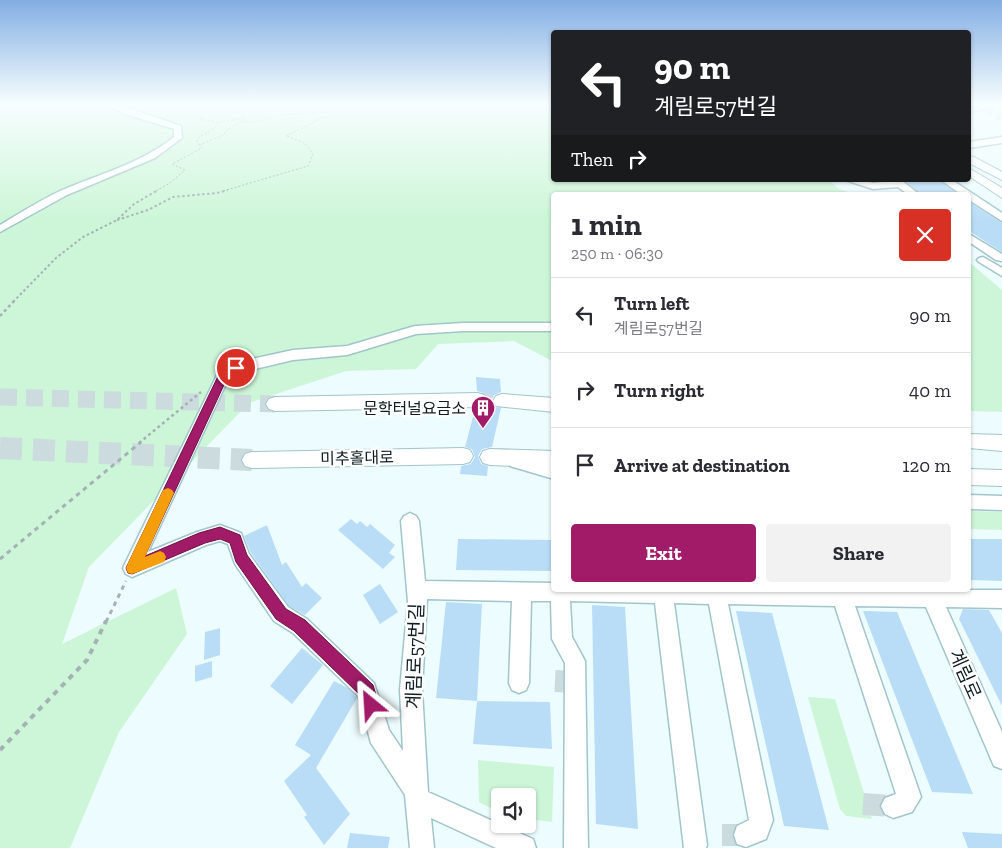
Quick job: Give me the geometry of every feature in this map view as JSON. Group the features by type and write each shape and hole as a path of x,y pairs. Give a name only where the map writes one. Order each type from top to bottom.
{"main road":[{"path":"971,160 1002,179"},
{"path":"971,171 1002,188"},
{"path":"971,171 1002,194"},
{"path":"275,404 478,400"},
{"path":"502,401 551,405"},
{"path":"971,441 1002,443"},
{"name":"미추홀대로","path":"252,460 463,456"},
{"path":"496,457 551,459"},
{"path":"971,476 1002,478"}],"street":[{"path":"0,229 63,193 145,162 165,150 173,143"},
{"path":"971,145 985,143"},
{"path":"858,182 873,186 898,182 911,192"},
{"path":"949,182 964,192"},
{"path":"971,197 1002,218"},
{"path":"971,238 1001,258"},
{"path":"1001,258 983,260 1002,273"},
{"path":"132,568 225,372 293,355 347,350 415,330 462,327 551,327"},
{"path":"496,457 551,471"},
{"path":"971,502 1002,503"},
{"name":"계림로57번길","path":"410,521 418,601 411,690 416,795 422,848"},
{"name":"계림로57번길","path":"132,568 203,538 220,533 235,539 241,558 281,614 300,626 367,690 379,735 416,795"},
{"path":"417,590 842,597 930,594 1002,599"},
{"path":"520,683 522,592"},
{"path":"560,592 562,640 575,661 576,848"},
{"path":"663,594 695,845"},
{"name":"계림로","path":"930,594 995,726 1002,758"},
{"path":"717,595 761,820 757,830 746,834"},
{"path":"842,597 909,797 904,804 892,806"},
{"path":"416,795 524,848"}],"path":[{"path":"117,220 134,204 170,183 185,170 172,164 195,153 202,148 199,144 205,143"},
{"path":"0,316 56,258 83,237 117,220 148,210 173,198 217,193 308,166 313,154 304,143"},
{"path":"0,559 203,390"},
{"path":"0,750 87,660 132,568"}],"green space":[{"path":"0,143 551,143 551,182 831,182 839,189 848,192 551,192 551,360 514,341 438,344 416,369 346,371 249,403 89,567 62,644 176,588 187,634 119,732 70,848 0,848"},
{"path":"971,264 1002,290 1002,412 971,411"},
{"path":"971,511 1002,512 1002,530 971,529"},
{"path":"808,697 835,699 872,819 846,816 840,809"},
{"path":"478,760 554,767 552,822 536,820 536,788 491,788 491,808 479,802"}],"building":[{"path":"906,182 942,182 955,192 918,192"},
{"path":"971,203 1002,223 1002,252 971,232"},
{"name":"문학터널요금소","path":"476,377 500,379 501,392 494,395 491,400 494,407 501,408 492,447 482,449 478,456 481,464 488,466 487,476 460,474 461,466 471,464 475,457 472,449 465,447 475,409 485,407 489,401 486,394 477,391"},
{"path":"351,519 357,524 360,521 367,527 370,524 395,545 389,553 395,557 383,569 338,530"},
{"path":"267,525 282,565 286,562 302,587 306,583 322,598 305,615 289,606 251,553 244,536"},
{"path":"458,539 551,540 551,571 456,570"},
{"path":"971,539 1002,539 1002,581 971,580"},
{"path":"380,584 398,612 380,624 363,595"},
{"path":"446,602 482,604 477,701 436,698"},
{"path":"592,605 625,607 638,829 596,824"},
{"path":"963,609 989,610 1002,633 1002,706 959,619"},
{"path":"736,611 772,613 829,830 784,826"},
{"path":"863,611 897,612 973,794 932,792"},
{"path":"220,628 220,655 204,660 205,632"},
{"path":"302,648 323,665 292,704 270,686"},
{"path":"212,661 212,677 195,682 195,666"},
{"path":"334,681 348,688 357,698 316,768 350,814 324,845 304,817 307,815 284,781 311,755 295,745"},
{"path":"477,701 550,702 552,749 473,744"},
{"path":"962,832 1002,834 1002,848 968,848"},
{"path":"350,833 390,837 388,848 347,848"}],"tunnel":[{"path":"0,397 275,404"},
{"path":"478,400 502,401"},
{"path":"0,448 252,460"},
{"path":"555,681 575,682"},
{"path":"863,804 893,806"},
{"path":"722,835 746,835"}],"slow traffic":[{"path":"160,557 132,568 168,493"}],"place":[{"name":"문학터널요금소","path":"483,429"}],"route":[{"path":"236,368 225,372 132,568 203,538 220,533 235,539 241,558 281,614 300,626 367,690 371,705"}]}
